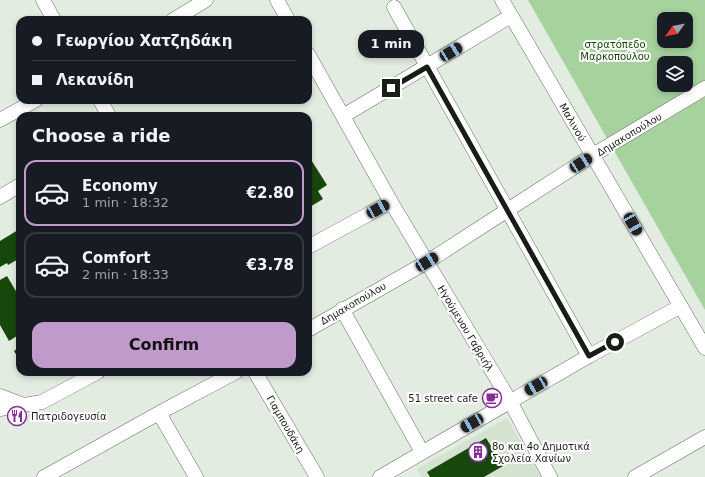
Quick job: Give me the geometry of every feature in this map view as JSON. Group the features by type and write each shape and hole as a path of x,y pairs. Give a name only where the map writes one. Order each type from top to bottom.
{"street":[{"path":"43,0 52,16"},
{"path":"180,16 206,0"},
{"path":"277,0 286,16"},
{"name":"Μαλινού","path":"502,0 705,348"},
{"path":"394,7 589,356"},
{"path":"343,116 511,16"},
{"name":"Ηγούμενου Γαβριήλ","path":"312,61 392,202 510,401 550,477"},
{"name":"Δημακοπούλου","path":"312,328 342,309 427,262 593,155 705,88"},
{"path":"0,120 29,104"},
{"path":"0,197 16,187"},
{"path":"312,245 392,202"},
{"path":"380,477 589,356 681,306"},
{"path":"342,309 422,452"},
{"path":"0,409 26,406 42,402 91,376"},
{"path":"44,477 228,376"},
{"name":"Γιαμπουδάκη","path":"257,376 316,477"},
{"path":"0,396 26,406"},
{"path":"159,413 196,477"},
{"path":"635,477 705,437"}],"shaded area":[{"path":"507,418 541,477 422,477 417,469"}],"green space":[{"name":"στρατόπεδο Μαρκοπούλου","path":"528,0 705,0 705,310"}],"building":[{"path":"312,161 327,185 318,191 323,199 312,206"},
{"path":"16,231 16,260 8,265 7,263 0,267 0,241"},
{"path":"7,276 16,291 16,337 9,341 0,325 0,280"},
{"name":"8ο και 4ο Δημοτικά Σχολεία Χανίων","path":"486,438 503,466 484,477 430,477 427,472"}],"place":[{"name":"51 street cafe","path":"492,398"},
{"name":"Πατριδογευσία","path":"17,416"},
{"name":"8ο και 4ο Δημοτικά Σχολεία Χανίων","path":"478,452"}],"route":[{"path":"391,88 427,67 589,356 615,342"}]}
